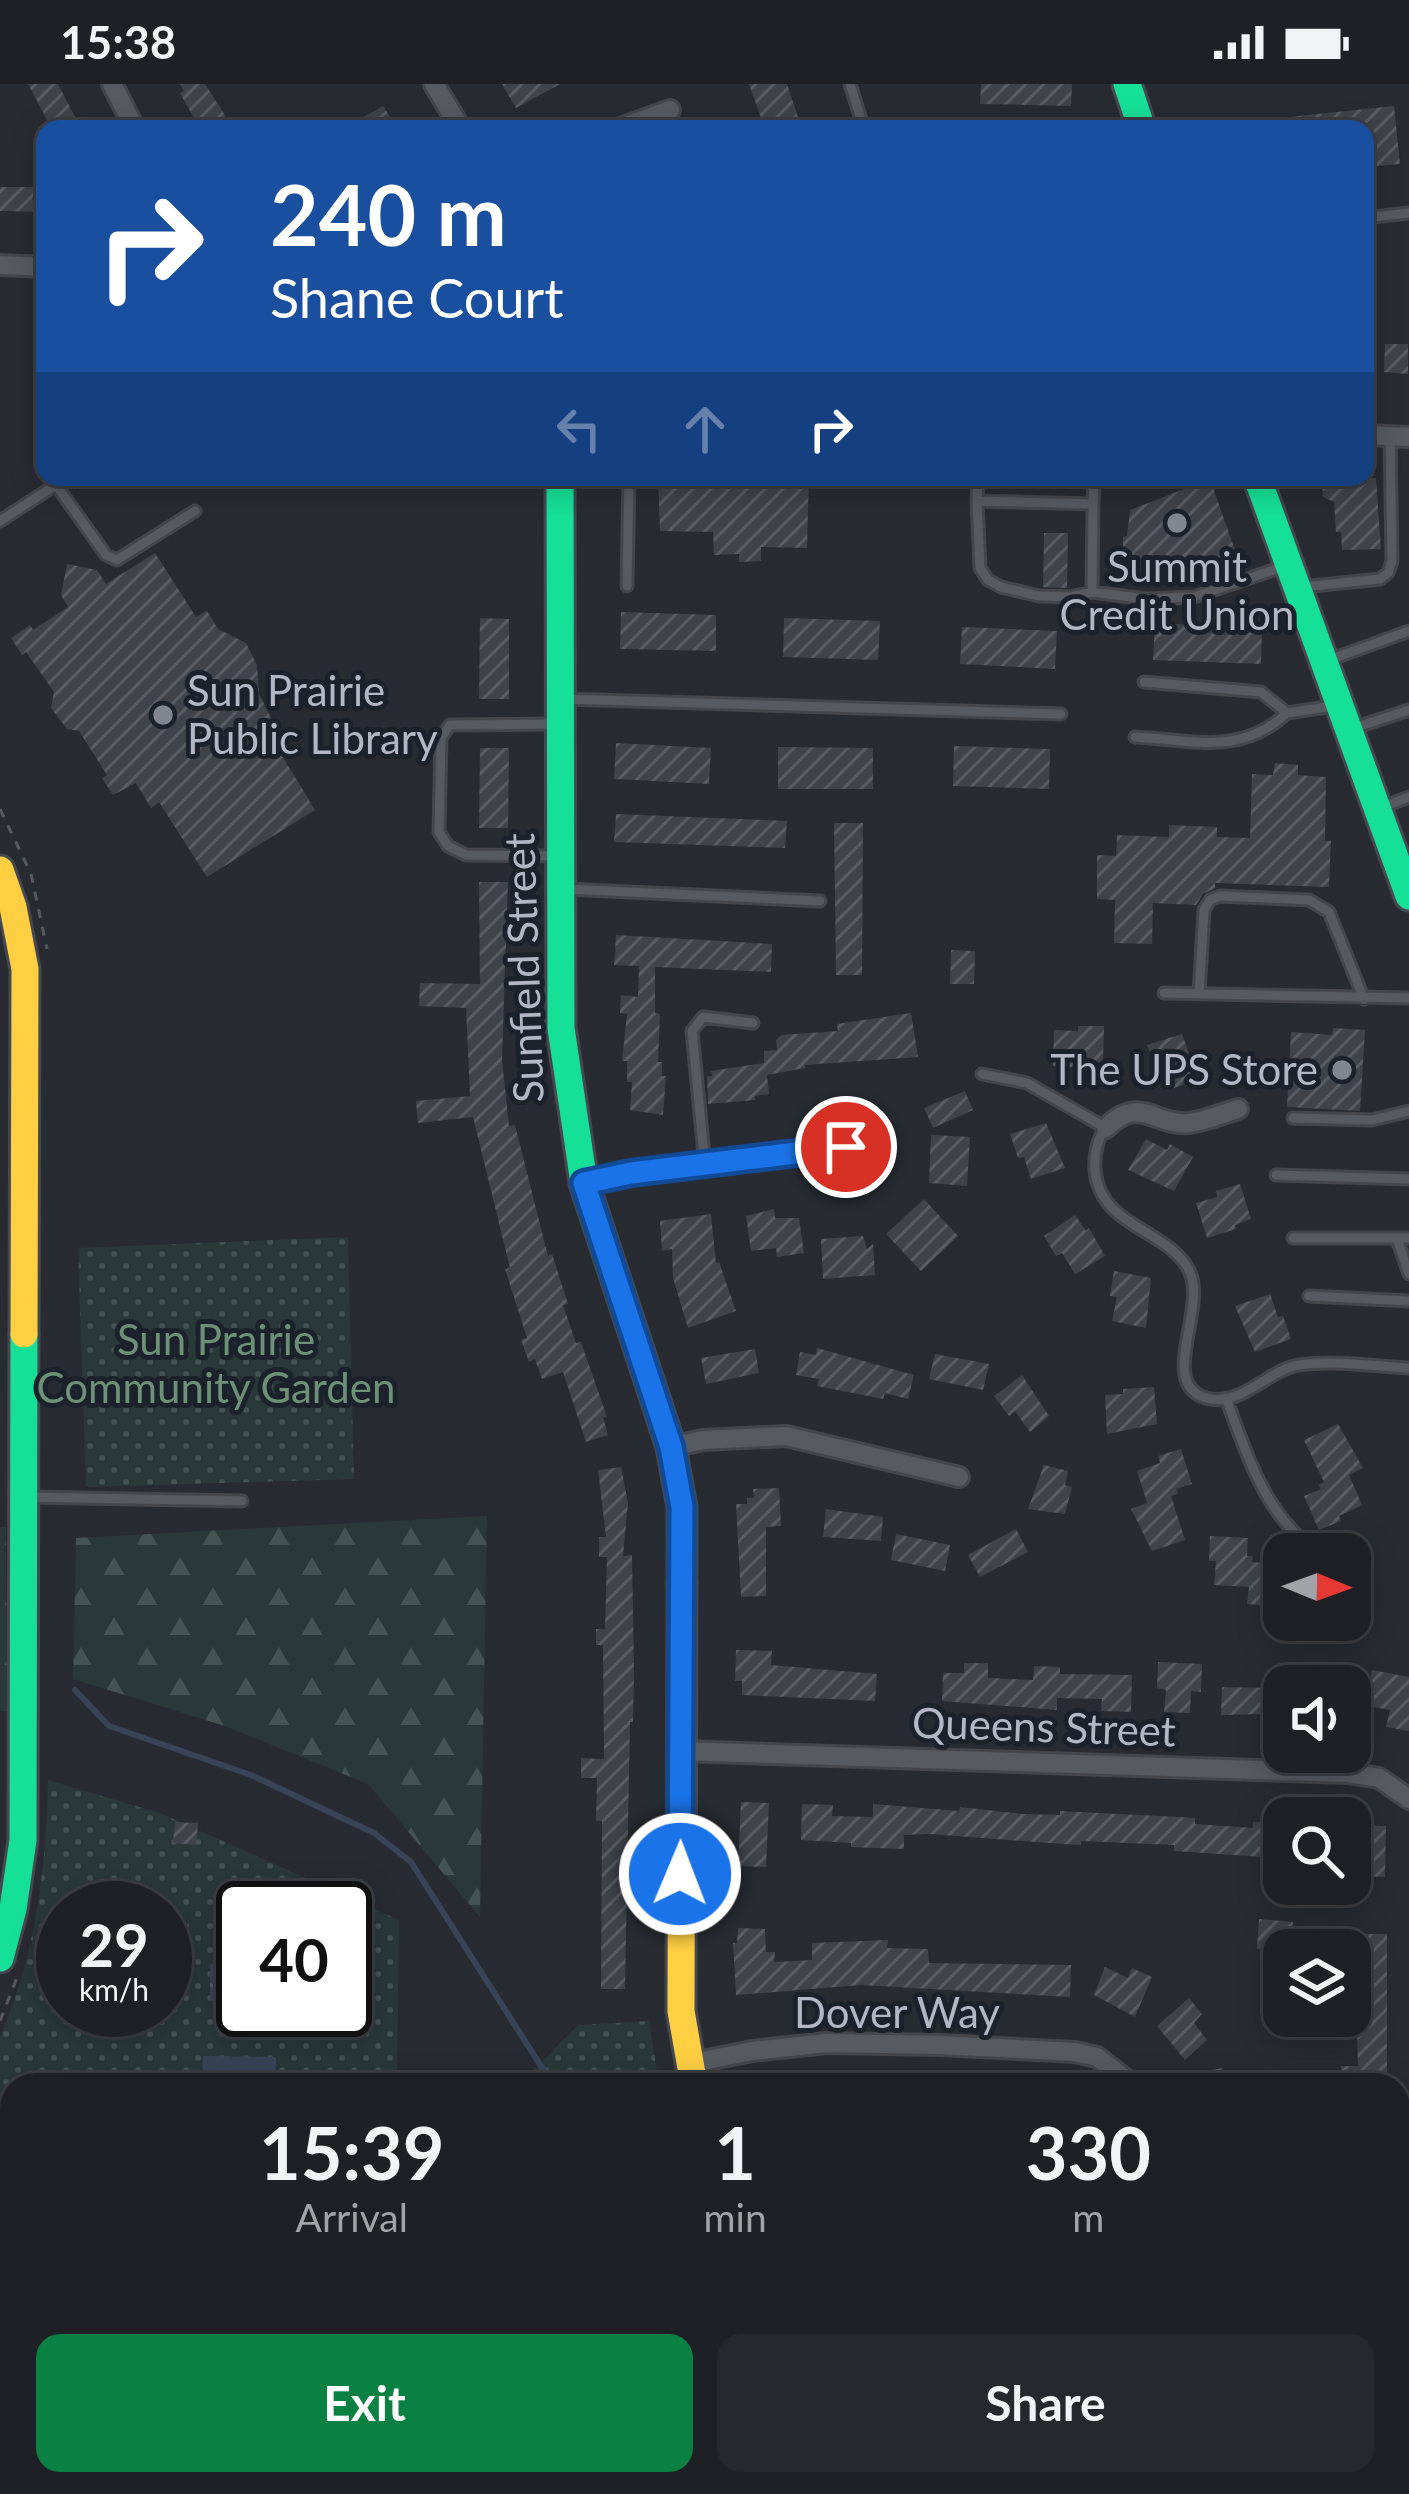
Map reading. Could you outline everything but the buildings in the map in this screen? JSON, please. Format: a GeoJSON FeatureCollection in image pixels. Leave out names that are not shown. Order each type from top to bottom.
{"type":"FeatureCollection","features":[{"type":"Feature","properties":{"kind":"street"},"geometry":{"type":"LineString","coordinates":[[112,84],[131,120]]}},
{"type":"Feature","properties":{"kind":"street"},"geometry":{"type":"LineString","coordinates":[[434,84],[456,120]]}},
{"type":"Feature","properties":{"kind":"street"},"geometry":{"type":"LineString","coordinates":[[1127,84],[1139,120]]}},
{"type":"Feature","properties":{"kind":"street"},"geometry":{"type":"LineString","coordinates":[[643,120],[670,110]]}},
{"type":"Feature","properties":{"kind":"street"},"geometry":{"type":"LineString","coordinates":[[0,266],[36,267]]}},
{"type":"Feature","properties":{"kind":"street","name":"Sunfield Street"},"geometry":{"type":"LineString","coordinates":[[560,486],[561,1028],[584,1183],[671,1447],[682,1507],[680,1988],[691,2073]]}},
{"type":"Feature","properties":{"kind":"street"},"geometry":{"type":"LineString","coordinates":[[1260,486],[1409,896]]}},
{"type":"Feature","properties":{"kind":"street"},"geometry":{"type":"LineString","coordinates":[[0,870],[25,969],[16,1502],[23,1840],[14,1909],[0,1958]]}},
{"type":"Feature","properties":{"kind":"street"},"geometry":{"type":"LineString","coordinates":[[1106,1128],[1117,1117],[1145,1110],[1173,1122],[1192,1123],[1238,1109]]}},
{"type":"Feature","properties":{"kind":"street"},"geometry":{"type":"LineString","coordinates":[[584,1183],[846,1147]]}},
{"type":"Feature","properties":{"kind":"street"},"geometry":{"type":"LineString","coordinates":[[671,1447],[703,1440],[786,1436],[959,1477]]}},
{"type":"Feature","properties":{"kind":"street","name":"Queens Street"},"geometry":{"type":"LineString","coordinates":[[682,1750],[1348,1774],[1379,1778],[1404,1794]]}},
{"type":"Feature","properties":{"kind":"street","name":"Dover Way"},"geometry":{"type":"LineString","coordinates":[[696,2073],[752,2051],[826,2043],[1075,2052],[1106,2063],[1118,2073]]}},
{"type":"Feature","properties":{"kind":"lane"},"geometry":{"type":"LineString","coordinates":[[850,84],[862,120]]}},
{"type":"Feature","properties":{"kind":"lane"},"geometry":{"type":"LineString","coordinates":[[1374,217],[1409,213]]}},
{"type":"Feature","properties":{"kind":"lane"},"geometry":{"type":"LineString","coordinates":[[978,486],[980,568],[988,580],[1039,596],[1092,592],[1194,597],[1293,576],[1380,579],[1392,561],[1399,436]]}},
{"type":"Feature","properties":{"kind":"lane"},"geometry":{"type":"LineString","coordinates":[[0,521],[54,486]]}},
{"type":"Feature","properties":{"kind":"lane"},"geometry":{"type":"LineString","coordinates":[[57,486],[106,555],[117,560],[195,511]]}},
{"type":"Feature","properties":{"kind":"lane"},"geometry":{"type":"LineString","coordinates":[[627,586],[629,486]]}},
{"type":"Feature","properties":{"kind":"lane"},"geometry":{"type":"LineString","coordinates":[[1092,592],[1094,486]]}},
{"type":"Feature","properties":{"kind":"lane"},"geometry":{"type":"LineString","coordinates":[[977,501],[1093,504]]}},
{"type":"Feature","properties":{"kind":"lane"},"geometry":{"type":"LineString","coordinates":[[1324,662],[1409,631]]}},
{"type":"Feature","properties":{"kind":"lane"},"geometry":{"type":"LineString","coordinates":[[1144,682],[1261,692],[1287,713],[1344,718],[1409,710]]}},
{"type":"Feature","properties":{"kind":"lane"},"geometry":{"type":"LineString","coordinates":[[560,856],[466,855],[448,846],[439,832],[441,738],[450,725],[559,711],[1061,715]]}},
{"type":"Feature","properties":{"kind":"lane"},"geometry":{"type":"LineString","coordinates":[[1135,737],[1240,742],[1267,732],[1287,713]]}},
{"type":"Feature","properties":{"kind":"lane"},"geometry":{"type":"LineString","coordinates":[[1378,809],[1409,797]]}},
{"type":"Feature","properties":{"kind":"lane"},"geometry":{"type":"LineString","coordinates":[[560,889],[820,901]]}},
{"type":"Feature","properties":{"kind":"lane"},"geometry":{"type":"LineString","coordinates":[[1199,994],[1204,910],[1220,896],[1309,899],[1320,904],[1329,912],[1364,999]]}},
{"type":"Feature","properties":{"kind":"lane"},"geometry":{"type":"LineString","coordinates":[[1164,993],[1409,998]]}},
{"type":"Feature","properties":{"kind":"lane"},"geometry":{"type":"LineString","coordinates":[[705,1166],[692,1030],[703,1017],[753,1022]]}},
{"type":"Feature","properties":{"kind":"lane"},"geometry":{"type":"LineString","coordinates":[[982,1074],[1027,1083],[1106,1128],[1094,1162],[1096,1186],[1114,1212],[1169,1247],[1189,1268],[1195,1310],[1181,1365],[1189,1386],[1202,1397],[1226,1399],[1296,1365],[1409,1368]]}},
{"type":"Feature","properties":{"kind":"lane"},"geometry":{"type":"LineString","coordinates":[[1293,1118],[1372,1120],[1409,1111]]}},
{"type":"Feature","properties":{"kind":"lane"},"geometry":{"type":"LineString","coordinates":[[1276,1175],[1409,1179]]}},
{"type":"Feature","properties":{"kind":"lane"},"geometry":{"type":"LineString","coordinates":[[1293,1238],[1403,1239],[1409,1274]]}},
{"type":"Feature","properties":{"kind":"lane"},"geometry":{"type":"LineString","coordinates":[[1309,1296],[1409,1300]]}},
{"type":"Feature","properties":{"kind":"lane"},"geometry":{"type":"LineString","coordinates":[[1226,1399],[1255,1477],[1295,1533]]}},
{"type":"Feature","properties":{"kind":"lane"},"geometry":{"type":"LineString","coordinates":[[16,1502],[242,1501]]}},
{"type":"Feature","properties":{"kind":"green space","name":"Sun Prairie Community Garden"},"geometry":{"type":"Polygon","coordinates":[[[348,1237],[354,1479],[86,1487],[78,1248],[348,1237]]]}},
{"type":"Feature","properties":{"kind":"green space"},"geometry":{"type":"Polygon","coordinates":[[[487,1516],[480,1917],[368,1784],[225,1726],[73,1679],[76,1538],[487,1516]]]}},
{"type":"Feature","properties":{"kind":"green space"},"geometry":{"type":"Polygon","coordinates":[[[0,1527],[6,1527],[7,1711],[0,1711],[0,1527]]]}},
{"type":"Feature","properties":{"kind":"green space"},"geometry":{"type":"Polygon","coordinates":[[[48,1780],[160,1813],[312,1881],[216,1881],[216,2037],[372,2037],[372,1908],[399,1920],[397,2073],[0,2073],[0,2037],[22,1974],[36,1908],[36,2037],[192,2037],[192,1881],[41,1881],[48,1780]]]}},
{"type":"Feature","properties":{"kind":"green space"},"geometry":{"type":"Polygon","coordinates":[[[649,2021],[657,2073],[531,2073],[578,2025],[649,2021]]]}},
{"type":"Feature","properties":{"kind":"water"},"geometry":{"type":"Polygon","coordinates":[[[210,1964],[216,1964],[216,2001],[210,2001],[210,1964]]]}},
{"type":"Feature","properties":{"kind":"water"},"geometry":{"type":"Polygon","coordinates":[[[203,2056],[276,2057],[276,2073],[202,2073],[203,2056]]]}},
{"type":"Feature","properties":{"kind":"waterway"},"geometry":{"type":"LineString","coordinates":[[75,1690],[109,1726],[251,1775],[374,1833],[411,1862],[545,2073]]}},
{"type":"Feature","properties":{"kind":"traffic: fast"},"geometry":{"type":"LineString","coordinates":[[1127,84],[1139,120]]}},
{"type":"Feature","properties":{"kind":"traffic: fast"},"geometry":{"type":"LineString","coordinates":[[560,486],[561,1028],[584,1183],[671,1447],[682,1507],[682,1583]]}},
{"type":"Feature","properties":{"kind":"traffic: fast"},"geometry":{"type":"LineString","coordinates":[[1260,486],[1409,896]]}},
{"type":"Feature","properties":{"kind":"traffic: fast"},"geometry":{"type":"LineString","coordinates":[[0,1958],[23,1840],[24,1334]]}},
{"type":"Feature","properties":{"kind":"traffic: slow"},"geometry":{"type":"LineString","coordinates":[[0,870],[25,969],[24,1334]]}},
{"type":"Feature","properties":{"kind":"traffic: slow"},"geometry":{"type":"LineString","coordinates":[[682,1583],[681,2011],[692,2073]]}},
{"type":"Feature","properties":{"kind":"place","name":"Summit Credit Union"},"geometry":{"type":"Point","coordinates":[1177,523]}},
{"type":"Feature","properties":{"kind":"place","name":"Sun Prairie Public Library"},"geometry":{"type":"Point","coordinates":[163,715]}},
{"type":"Feature","properties":{"kind":"place","name":"The UPS Store"},"geometry":{"type":"Point","coordinates":[1342,1070]}},
{"type":"Feature","properties":{"kind":"route"},"geometry":{"type":"LineString","coordinates":[[680,1874],[682,1507],[671,1447],[584,1183],[846,1147]]}}]}
